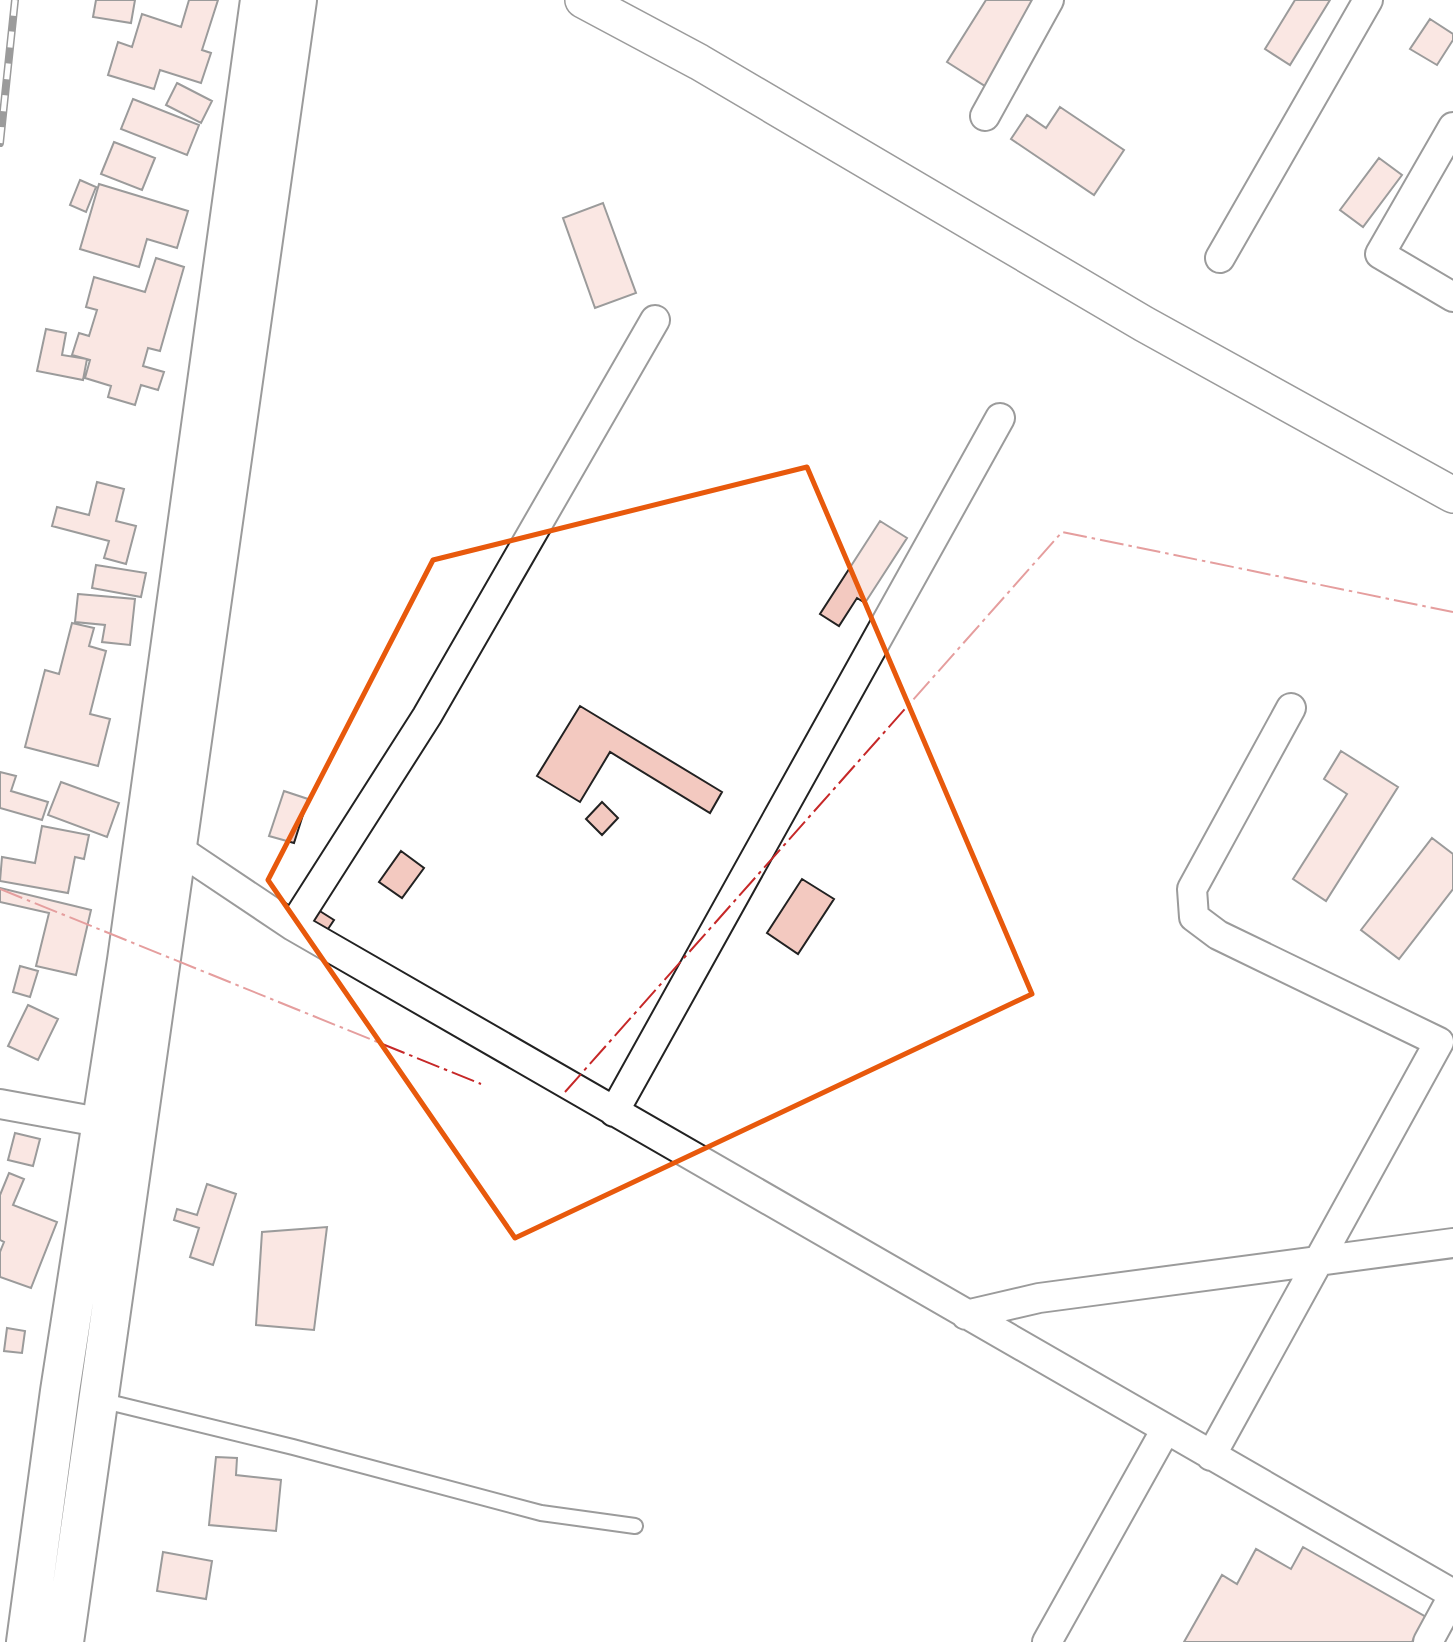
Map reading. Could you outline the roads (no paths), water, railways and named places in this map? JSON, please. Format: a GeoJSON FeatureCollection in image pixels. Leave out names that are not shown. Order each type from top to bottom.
{"type":"FeatureCollection","features":[{"type":"Feature","properties":{"kind":"main road"},"geometry":{"type":"LineString","coordinates":[[65,1642],[99,1400],[129,947],[260,0]]}},
{"type":"Feature","properties":{"kind":"main road"},"geometry":{"type":"LineString","coordinates":[[26,1642],[62,1377],[178,849],[297,0]]}},
{"type":"Feature","properties":{"kind":"street"},"geometry":{"type":"LineString","coordinates":[[583,0],[699,62],[1144,324],[1453,495]]}},
{"type":"Feature","properties":{"kind":"street"},"geometry":{"type":"LineString","coordinates":[[985,116],[1049,0]]}},
{"type":"Feature","properties":{"kind":"street"},"geometry":{"type":"LineString","coordinates":[[1220,258],[1368,0]]}},
{"type":"Feature","properties":{"kind":"street"},"geometry":{"type":"LineString","coordinates":[[1453,127],[1380,254],[1453,297]]}},
{"type":"Feature","properties":{"kind":"street"},"geometry":{"type":"LineString","coordinates":[[293,926],[427,716],[655,320]]}},
{"type":"Feature","properties":{"kind":"street"},"geometry":{"type":"LineString","coordinates":[[614,1112],[1000,418]]}},
{"type":"Feature","properties":{"kind":"street"},"geometry":{"type":"LineString","coordinates":[[1211,1455],[1318,1261],[1446,1046],[1218,935],[1194,917],[1192,889],[1291,708]]}},
{"type":"Feature","properties":{"kind":"street"},"geometry":{"type":"LineString","coordinates":[[178,849],[293,926],[1453,1595],[1428,1642]]}},
{"type":"Feature","properties":{"kind":"street"},"geometry":{"type":"LineString","coordinates":[[0,1104],[119,1125]]}},
{"type":"Feature","properties":{"kind":"street"},"geometry":{"type":"LineString","coordinates":[[966,1315],[1038,1298],[1453,1243]]}},
{"type":"Feature","properties":{"kind":"street"},"geometry":{"type":"LineString","coordinates":[[1047,1642],[1166,1429]]}},
{"type":"Feature","properties":{"kind":"lane"},"geometry":{"type":"LineString","coordinates":[[99,1400],[293,1447],[541,1513],[635,1527]]}},
{"type":"Feature","properties":{"kind":"railway"},"geometry":{"type":"LineString","coordinates":[[0,143],[15,0]]}}]}
